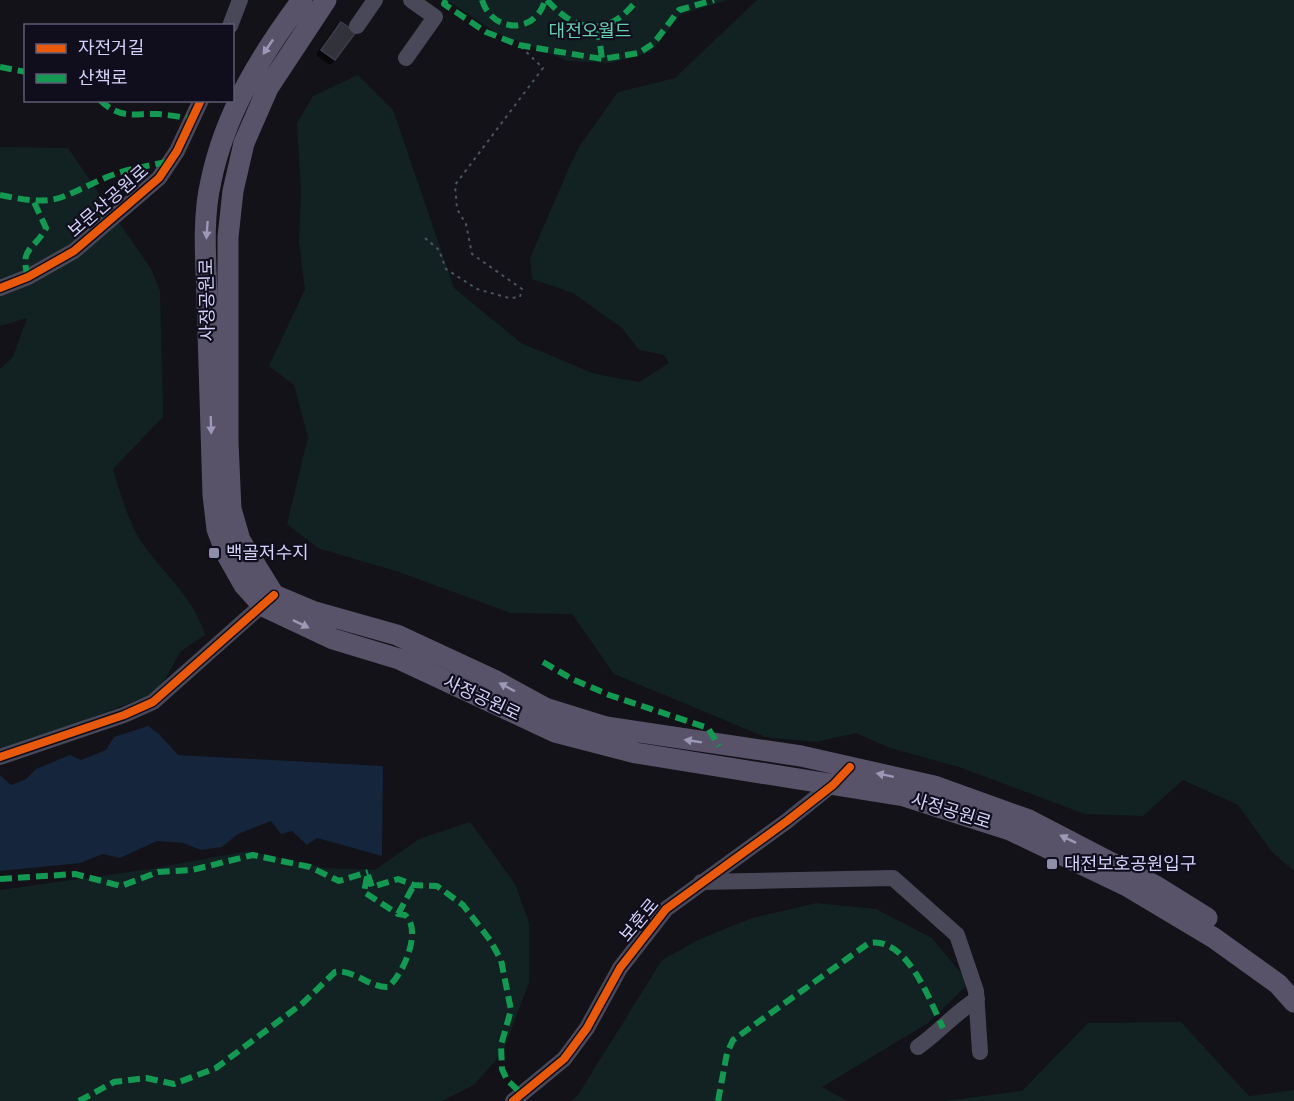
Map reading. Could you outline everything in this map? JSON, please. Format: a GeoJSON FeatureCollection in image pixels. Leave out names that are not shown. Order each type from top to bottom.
{"type":"FeatureCollection","features":[{"type":"Feature","properties":{"kind":"main road","name":"사정공원로"},"geometry":{"type":"LineString","coordinates":[[302,0],[264,51],[233,112],[219,147],[210,184],[206,242],[213,495],[217,529],[226,553],[244,585],[333,639],[399,660],[555,732],[636,753],[904,796],[1010,830],[1127,886],[1214,938],[1278,984],[1294,1002]]}},
{"type":"Feature","properties":{"kind":"main road","name":"사정공원로"},"geometry":{"type":"LineString","coordinates":[[268,600],[240,540],[231,509],[228,442],[228,237],[233,191],[244,143],[268,88],[326,2]]}},
{"type":"Feature","properties":{"kind":"main road","name":"사정공원로"},"geometry":{"type":"LineString","coordinates":[[268,600],[397,635],[494,680],[545,708],[606,727],[801,756],[934,786],[1029,820],[1093,851],[1176,898],[1269,959],[1294,983]]}},
{"type":"Feature","properties":{"kind":"street"},"geometry":{"type":"LineString","coordinates":[[357,26],[375,0]]}},
{"type":"Feature","properties":{"kind":"street"},"geometry":{"type":"LineString","coordinates":[[406,58],[435,17],[411,0]]}},
{"type":"Feature","properties":{"kind":"street"},"geometry":{"type":"LineString","coordinates":[[230,24],[236,2]]}},
{"type":"Feature","properties":{"kind":"street","name":"보문산공원로"},"geometry":{"type":"LineString","coordinates":[[0,288],[28,277],[74,252],[138,198],[159,178],[177,151],[200,102]]}},
{"type":"Feature","properties":{"kind":"street"},"geometry":{"type":"LineString","coordinates":[[0,757],[124,715],[153,702],[268,600]]}},
{"type":"Feature","properties":{"kind":"street","name":"보훈로"},"geometry":{"type":"LineString","coordinates":[[513,1101],[564,1059],[587,1028],[620,968],[666,909],[833,785],[850,767]]}},
{"type":"Feature","properties":{"kind":"street"},"geometry":{"type":"LineString","coordinates":[[701,882],[893,878],[957,935],[977,999],[980,1052]]}},
{"type":"Feature","properties":{"kind":"street"},"geometry":{"type":"LineString","coordinates":[[918,1047],[938,1033],[956,1013],[977,999]]}},
{"type":"Feature","properties":{"kind":"path"},"geometry":{"type":"LineString","coordinates":[[425,238],[439,250],[446,269],[477,289],[509,298],[519,297],[522,289],[515,282],[472,254],[466,224],[457,209],[455,185],[543,68],[519,45]]}},
{"type":"Feature","properties":{"kind":"green space","name":"대전오월드"},"geometry":{"type":"Polygon","coordinates":[[[447,0],[728,0],[680,15],[651,52],[612,63],[568,61],[495,32],[447,0]]]}},
{"type":"Feature","properties":{"kind":"green space"},"geometry":{"type":"Polygon","coordinates":[[[757,0],[1294,0],[1294,871],[1272,852],[1238,805],[1183,780],[1143,816],[1085,814],[959,767],[890,748],[856,733],[816,742],[765,737],[614,674],[572,614],[511,613],[399,572],[318,548],[287,524],[308,437],[294,385],[269,366],[305,289],[299,241],[301,192],[297,123],[313,96],[358,75],[393,110],[454,288],[521,343],[595,374],[639,382],[669,363],[664,355],[639,350],[622,328],[573,293],[532,279],[530,258],[579,147],[618,92],[675,78],[757,0]]]}},
{"type":"Feature","properties":{"kind":"green space"},"geometry":{"type":"Polygon","coordinates":[[[0,147],[68,148],[151,269],[160,291],[163,417],[113,469],[134,530],[153,558],[187,599],[205,635],[181,651],[158,692],[65,728],[0,749],[0,369],[13,357],[27,318],[0,326],[0,147]]]}},
{"type":"Feature","properties":{"kind":"green space"},"geometry":{"type":"Polygon","coordinates":[[[470,822],[515,884],[529,923],[529,982],[503,1052],[474,1085],[442,1101],[0,1101],[0,890],[150,869],[248,851],[325,868],[375,870],[419,839],[470,822]]]}},
{"type":"Feature","properties":{"kind":"green space"},"geometry":{"type":"Polygon","coordinates":[[[816,903],[876,909],[932,938],[969,983],[928,1023],[822,1087],[847,1101],[571,1101],[578,1095],[662,960],[698,940],[752,918],[816,903]]]}},
{"type":"Feature","properties":{"kind":"green space"},"geometry":{"type":"Polygon","coordinates":[[[1181,1022],[1249,1096],[1294,1090],[1294,1101],[944,1101],[1022,1091],[1088,1023],[1181,1022]]]}},
{"type":"Feature","properties":{"kind":"water"},"geometry":{"type":"Polygon","coordinates":[[[148,726],[159,734],[178,755],[383,766],[382,856],[317,838],[307,845],[292,831],[281,834],[271,821],[238,834],[222,847],[201,850],[183,843],[157,841],[120,858],[103,854],[80,863],[0,871],[0,775],[11,785],[26,779],[36,769],[70,755],[81,760],[106,750],[114,737],[148,726]]]}},
{"type":"Feature","properties":{"kind":"building"},"geometry":{"type":"Polygon","coordinates":[[[341,22],[356,32],[335,60],[321,50],[341,22]]]}},
{"type":"Feature","properties":{"kind":"marked path"},"geometry":{"type":"LineString","coordinates":[[446,0],[444,4],[486,32],[519,45],[602,59],[639,53],[654,43],[679,10],[714,0]]}},
{"type":"Feature","properties":{"kind":"marked path"},"geometry":{"type":"LineString","coordinates":[[482,0],[487,11],[495,19],[514,26],[533,19],[545,0]]}},
{"type":"Feature","properties":{"kind":"marked path"},"geometry":{"type":"LineString","coordinates":[[547,0],[570,20],[593,27],[615,20],[637,0]]}},
{"type":"Feature","properties":{"kind":"marked path"},"geometry":{"type":"LineString","coordinates":[[598,28],[602,59]]}},
{"type":"Feature","properties":{"kind":"marked path"},"geometry":{"type":"LineString","coordinates":[[0,67],[24,72]]}},
{"type":"Feature","properties":{"kind":"marked path"},"geometry":{"type":"LineString","coordinates":[[102,102],[121,113],[158,114],[192,119]]}},
{"type":"Feature","properties":{"kind":"marked path"},"geometry":{"type":"LineString","coordinates":[[0,195],[19,199],[56,199],[114,174],[170,161]]}},
{"type":"Feature","properties":{"kind":"marked path"},"geometry":{"type":"LineString","coordinates":[[28,277],[25,260],[27,254],[46,228],[34,202]]}},
{"type":"Feature","properties":{"kind":"marked path"},"geometry":{"type":"LineString","coordinates":[[543,662],[572,679],[609,695],[708,728],[719,746]]}},
{"type":"Feature","properties":{"kind":"marked path"},"geometry":{"type":"LineString","coordinates":[[0,879],[75,874],[121,886],[158,872],[192,870],[253,855],[310,867],[339,881],[368,872]]}},
{"type":"Feature","properties":{"kind":"marked path"},"geometry":{"type":"LineString","coordinates":[[79,1101],[114,1082],[146,1078],[174,1084],[216,1068],[303,1003],[335,972],[349,973],[375,985],[388,987],[405,963],[412,931],[405,915],[398,914],[364,892],[368,872]]}},
{"type":"Feature","properties":{"kind":"marked path"},"geometry":{"type":"LineString","coordinates":[[368,875],[372,887],[398,879],[414,885],[437,886],[463,905],[490,940],[501,960],[511,1010],[501,1045],[502,1069],[507,1080],[522,1094]]}},
{"type":"Feature","properties":{"kind":"marked path"},"geometry":{"type":"LineString","coordinates":[[398,914],[414,885]]}},
{"type":"Feature","properties":{"kind":"marked path"},"geometry":{"type":"LineString","coordinates":[[718,1101],[727,1053],[733,1040],[869,943],[883,944],[895,950],[906,960],[924,987],[943,1028]]}},
{"type":"Feature","properties":{"kind":"cycle path"},"geometry":{"type":"LineString","coordinates":[[0,288],[28,277],[74,251],[159,178],[177,151],[200,102]]}},
{"type":"Feature","properties":{"kind":"cycle path"},"geometry":{"type":"LineString","coordinates":[[0,757],[124,715],[153,702],[274,595]]}},
{"type":"Feature","properties":{"kind":"cycle path"},"geometry":{"type":"LineString","coordinates":[[513,1101],[564,1059],[587,1028],[620,968],[666,909],[787,821],[833,785],[850,767]]}},
{"type":"Feature","properties":{"kind":"place","name":"백골저수지"},"geometry":{"type":"Point","coordinates":[214,553]}},
{"type":"Feature","properties":{"kind":"place","name":"대전보호공원입구"},"geometry":{"type":"Point","coordinates":[1052,864]}}]}
